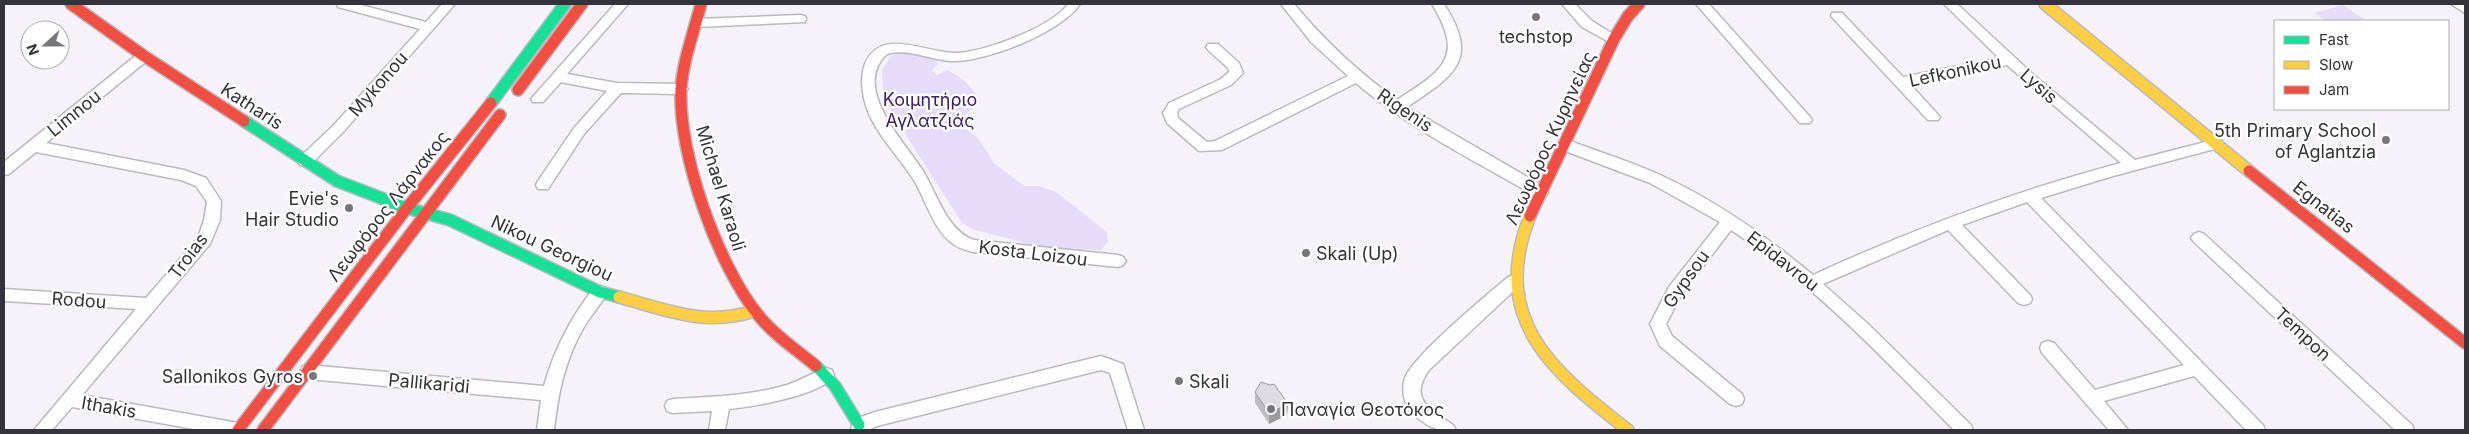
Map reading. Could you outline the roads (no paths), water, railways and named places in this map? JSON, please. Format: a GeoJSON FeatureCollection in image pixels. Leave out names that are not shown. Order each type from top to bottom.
{"type":"FeatureCollection","features":[{"type":"Feature","properties":{"kind":"street","name":"Katharis"},"geometry":{"type":"LineString","coordinates":[[71,4],[144,56],[337,182],[408,208],[427,212]]}},
{"type":"Feature","properties":{"kind":"street"},"geometry":{"type":"LineString","coordinates":[[343,4],[428,27]]}},
{"type":"Feature","properties":{"kind":"street","name":"Mykonou"},"geometry":{"type":"LineString","coordinates":[[304,161],[338,129],[449,4]]}},
{"type":"Feature","properties":{"kind":"street","name":"Λεωφόρος Λάρνακος"},"geometry":{"type":"LineString","coordinates":[[238,430],[408,208],[504,87],[565,4]]}},
{"type":"Feature","properties":{"kind":"street","name":"Λεωφόρος Λάρνακος"},"geometry":{"type":"LineString","coordinates":[[263,430],[582,4]]}},
{"type":"Feature","properties":{"kind":"street"},"geometry":{"type":"LineString","coordinates":[[538,100],[622,4]]}},
{"type":"Feature","properties":{"kind":"street","name":"Michael Karaoli"},"geometry":{"type":"LineString","coordinates":[[701,4],[681,89],[685,132],[701,194],[722,258],[754,311],[826,375],[860,428]]}},
{"type":"Feature","properties":{"kind":"street","name":"Kosta Loizou"},"geometry":{"type":"LineString","coordinates":[[1074,4],[1068,14],[1051,25],[977,54],[947,57],[915,50],[884,49],[874,56],[870,65],[872,97],[877,116],[886,132],[908,159],[950,234],[959,241],[973,246],[996,249],[1118,261]]}},
{"type":"Feature","properties":{"kind":"street","name":"Rigenis"},"geometry":{"type":"LineString","coordinates":[[1287,4],[1317,40],[1358,77],[1398,106],[1541,192]]}},
{"type":"Feature","properties":{"kind":"street"},"geometry":{"type":"LineString","coordinates":[[1398,106],[1435,81],[1451,63],[1456,52],[1454,30],[1438,4]]}},
{"type":"Feature","properties":{"kind":"street"},"geometry":{"type":"LineString","coordinates":[[1568,4],[1588,24],[1614,39]]}},
{"type":"Feature","properties":{"kind":"street","name":"Λεωφόρος Κυρηνείας"},"geometry":{"type":"LineString","coordinates":[[1628,430],[1573,386],[1545,354],[1519,305],[1514,281],[1520,246],[1541,192],[1614,39],[1628,16],[1639,4]]}},
{"type":"Feature","properties":{"kind":"street"},"geometry":{"type":"LineString","coordinates":[[1702,4],[1805,120]]}},
{"type":"Feature","properties":{"kind":"street","name":"Lysis"},"geometry":{"type":"LineString","coordinates":[[1950,4],[2009,60],[2131,164]]}},
{"type":"Feature","properties":{"kind":"street","name":"Egnatias"},"geometry":{"type":"LineString","coordinates":[[2045,4],[2465,343]]}},
{"type":"Feature","properties":{"kind":"street"},"geometry":{"type":"LineString","coordinates":[[2457,4],[2465,9]]}},
{"type":"Feature","properties":{"kind":"street","name":"Lefkonikou"},"geometry":{"type":"LineString","coordinates":[[1837,16],[1933,117]]}},
{"type":"Feature","properties":{"kind":"street"},"geometry":{"type":"LineString","coordinates":[[696,22],[800,19]]}},
{"type":"Feature","properties":{"kind":"street"},"geometry":{"type":"LineString","coordinates":[[1214,47],[1234,66],[1236,73],[1226,82],[1174,106],[1170,113],[1172,120],[1204,147],[1217,146],[1358,77]]}},
{"type":"Feature","properties":{"kind":"street","name":"Limnou"},"geometry":{"type":"LineString","coordinates":[[4,170],[144,56]]}},
{"type":"Feature","properties":{"kind":"street","name":"Lefkonikou"},"geometry":{"type":"LineString","coordinates":[[1900,82],[2009,60]]}},
{"type":"Feature","properties":{"kind":"street"},"geometry":{"type":"LineString","coordinates":[[557,77],[617,88],[681,89]]}},
{"type":"Feature","properties":{"kind":"street"},"geometry":{"type":"LineString","coordinates":[[543,185],[579,131],[617,88]]}},
{"type":"Feature","properties":{"kind":"street"},"geometry":{"type":"LineString","coordinates":[[1812,282],[1875,251],[2029,195],[2131,164],[2217,144]]}},
{"type":"Feature","properties":{"kind":"street","name":"Epidavrou"},"geometry":{"type":"LineString","coordinates":[[1565,145],[1667,184],[1730,221],[1773,250],[1812,282],[1965,430]]}},
{"type":"Feature","properties":{"kind":"street","name":"Troias"},"geometry":{"type":"LineString","coordinates":[[32,146],[184,175],[201,182],[208,190],[214,202],[212,220],[205,240],[148,304],[42,430]]}},
{"type":"Feature","properties":{"kind":"street"},"geometry":{"type":"LineString","coordinates":[[2029,195],[2195,369],[2257,430]]}},
{"type":"Feature","properties":{"kind":"street","name":"Nikou Georgiou"},"geometry":{"type":"LineString","coordinates":[[427,212],[450,220],[600,292],[714,318],[733,318],[754,311]]}},
{"type":"Feature","properties":{"kind":"street","name":"Gypsou"},"geometry":{"type":"LineString","coordinates":[[1730,221],[1675,291],[1658,324],[1658,330],[1666,341],[1736,399]]}},
{"type":"Feature","properties":{"kind":"street"},"geometry":{"type":"LineString","coordinates":[[1950,223],[2024,299]]}},
{"type":"Feature","properties":{"kind":"street","name":"Tempon"},"geometry":{"type":"LineString","coordinates":[[2199,238],[2406,430]]}},
{"type":"Feature","properties":{"kind":"street"},"geometry":{"type":"LineString","coordinates":[[1447,430],[1417,408],[1411,391],[1413,379],[1423,365],[1514,281]]}},
{"type":"Feature","properties":{"kind":"street"},"geometry":{"type":"LineString","coordinates":[[546,430],[557,369],[570,339],[600,292]]}},
{"type":"Feature","properties":{"kind":"street","name":"Rodou"},"geometry":{"type":"LineString","coordinates":[[6,297],[148,304]]}},
{"type":"Feature","properties":{"kind":"street"},"geometry":{"type":"LineString","coordinates":[[2048,348],[2119,430]]}},
{"type":"Feature","properties":{"kind":"street"},"geometry":{"type":"LineString","coordinates":[[860,428],[985,391],[1101,363],[1110,365],[1116,370],[1136,430]]}},
{"type":"Feature","properties":{"kind":"street"},"geometry":{"type":"LineString","coordinates":[[2092,398],[2195,369]]}},
{"type":"Feature","properties":{"kind":"street","name":"Pallikaridi"},"geometry":{"type":"LineString","coordinates":[[308,372],[551,394]]}},
{"type":"Feature","properties":{"kind":"street"},"geometry":{"type":"LineString","coordinates":[[672,406],[722,403],[774,396],[798,389],[826,375]]}},
{"type":"Feature","properties":{"kind":"street","name":"Ithakis"},"geometry":{"type":"LineString","coordinates":[[69,400],[238,430]]}},
{"type":"Feature","properties":{"kind":"street"},"geometry":{"type":"LineString","coordinates":[[717,430],[722,403]]}},
{"type":"Feature","properties":{"kind":"place","name":"techstop"},"geometry":{"type":"Point","coordinates":[1536,17]}},
{"type":"Feature","properties":{"kind":"place","name":"5th Primary School of Aglantzia"},"geometry":{"type":"Point","coordinates":[2386,140]}},
{"type":"Feature","properties":{"kind":"place","name":"Evie's Hair Studio"},"geometry":{"type":"Point","coordinates":[349,208]}},
{"type":"Feature","properties":{"kind":"place","name":"Skali (Up)"},"geometry":{"type":"Point","coordinates":[1306,253]}},
{"type":"Feature","properties":{"kind":"place","name":"Sallonikos Gyros"},"geometry":{"type":"Point","coordinates":[313,376]}},
{"type":"Feature","properties":{"kind":"place","name":"Skali"},"geometry":{"type":"Point","coordinates":[1179,381]}},
{"type":"Feature","properties":{"kind":"place","name":"Παναγία Θεοτόκος"},"geometry":{"type":"Point","coordinates":[1271,409]}},
{"type":"Feature","properties":{"kind":"park label","name":"Κοιμητήριο Αγλατζιάς"},"geometry":{"type":"Point","coordinates":[930,109]}}]}
